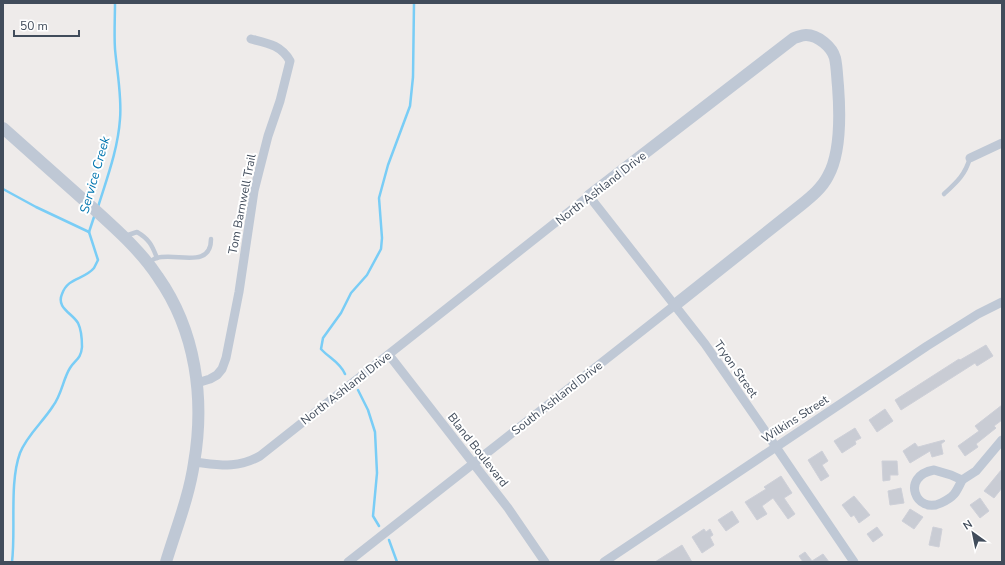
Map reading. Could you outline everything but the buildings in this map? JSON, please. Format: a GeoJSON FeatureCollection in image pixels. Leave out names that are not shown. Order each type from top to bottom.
{"type":"FeatureCollection","features":[{"type":"Feature","properties":{"kind":"street","name":"North Ashland Drive"},"geometry":{"type":"LineString","coordinates":[[195,462],[231,466],[251,461],[260,456],[589,196],[794,38],[805,35],[813,36],[829,47],[835,57],[839,108],[838,142],[829,176],[821,187],[766,234]]}},
{"type":"Feature","properties":{"kind":"street","name":"Tom Barnwell Trail"},"geometry":{"type":"LineString","coordinates":[[196,383],[210,379],[217,375],[222,369],[226,358],[239,292],[254,191],[290,61],[281,49],[251,39]]}},
{"type":"Feature","properties":{"kind":"street"},"geometry":{"type":"LineString","coordinates":[[3,128],[152,260],[176,307],[184,327],[192,355],[199,415],[195,462],[191,481],[166,562]]}},
{"type":"Feature","properties":{"kind":"street"},"geometry":{"type":"LineString","coordinates":[[970,158],[1002,143]]}},
{"type":"Feature","properties":{"kind":"street","name":"Tryon Street"},"geometry":{"type":"LineString","coordinates":[[589,196],[705,344],[854,562]]}},
{"type":"Feature","properties":{"kind":"street","name":"South Ashland Drive"},"geometry":{"type":"LineString","coordinates":[[348,562],[766,234]]}},
{"type":"Feature","properties":{"kind":"street","name":"Wilkins Street"},"geometry":{"type":"LineString","coordinates":[[604,562],[775,446],[927,346],[978,314],[1002,302]]}},
{"type":"Feature","properties":{"kind":"street","name":"Bland Boulevard"},"geometry":{"type":"LineString","coordinates":[[389,355],[508,508],[545,562]]}},
{"type":"Feature","properties":{"kind":"street"},"geometry":{"type":"LineString","coordinates":[[962,480],[934,470],[926,472],[919,476],[915,483],[915,495],[921,502],[928,505],[936,505],[948,499],[956,493],[962,480],[976,471],[1002,440]]}},
{"type":"Feature","properties":{"kind":"lane"},"geometry":{"type":"LineString","coordinates":[[944,194],[960,180],[967,168],[970,158]]}},
{"type":"Feature","properties":{"kind":"lane"},"geometry":{"type":"LineString","coordinates":[[152,260],[201,257],[207,253],[211,247],[211,238]]}},
{"type":"Feature","properties":{"kind":"waterway","name":"Service Creek"},"geometry":{"type":"LineString","coordinates":[[98,207],[115,152],[120,119],[120,93],[115,43],[115,3]]}},
{"type":"Feature","properties":{"kind":"waterway"},"geometry":{"type":"LineString","coordinates":[[345,374],[337,363],[321,349],[323,338],[341,313],[351,293],[367,275],[381,249],[382,238],[379,198],[388,165],[410,106],[413,77],[414,3]]}},
{"type":"Feature","properties":{"kind":"waterway","name":"Service Creek"},"geometry":{"type":"LineString","coordinates":[[3,189],[36,207],[89,232]]}},
{"type":"Feature","properties":{"kind":"waterway","name":"Service Creek"},"geometry":{"type":"LineString","coordinates":[[89,232],[95,214]]}},
{"type":"Feature","properties":{"kind":"waterway"},"geometry":{"type":"LineString","coordinates":[[12,562],[15,478],[20,453],[31,434],[56,401],[68,372],[79,357],[82,347],[82,338],[78,323],[63,307],[61,299],[62,294],[68,284],[90,272],[98,260],[89,232]]}},
{"type":"Feature","properties":{"kind":"waterway"},"geometry":{"type":"LineString","coordinates":[[358,390],[368,410],[375,432],[377,473],[373,516],[379,526]]}},
{"type":"Feature","properties":{"kind":"waterway"},"geometry":{"type":"LineString","coordinates":[[389,540],[397,562]]}}]}
